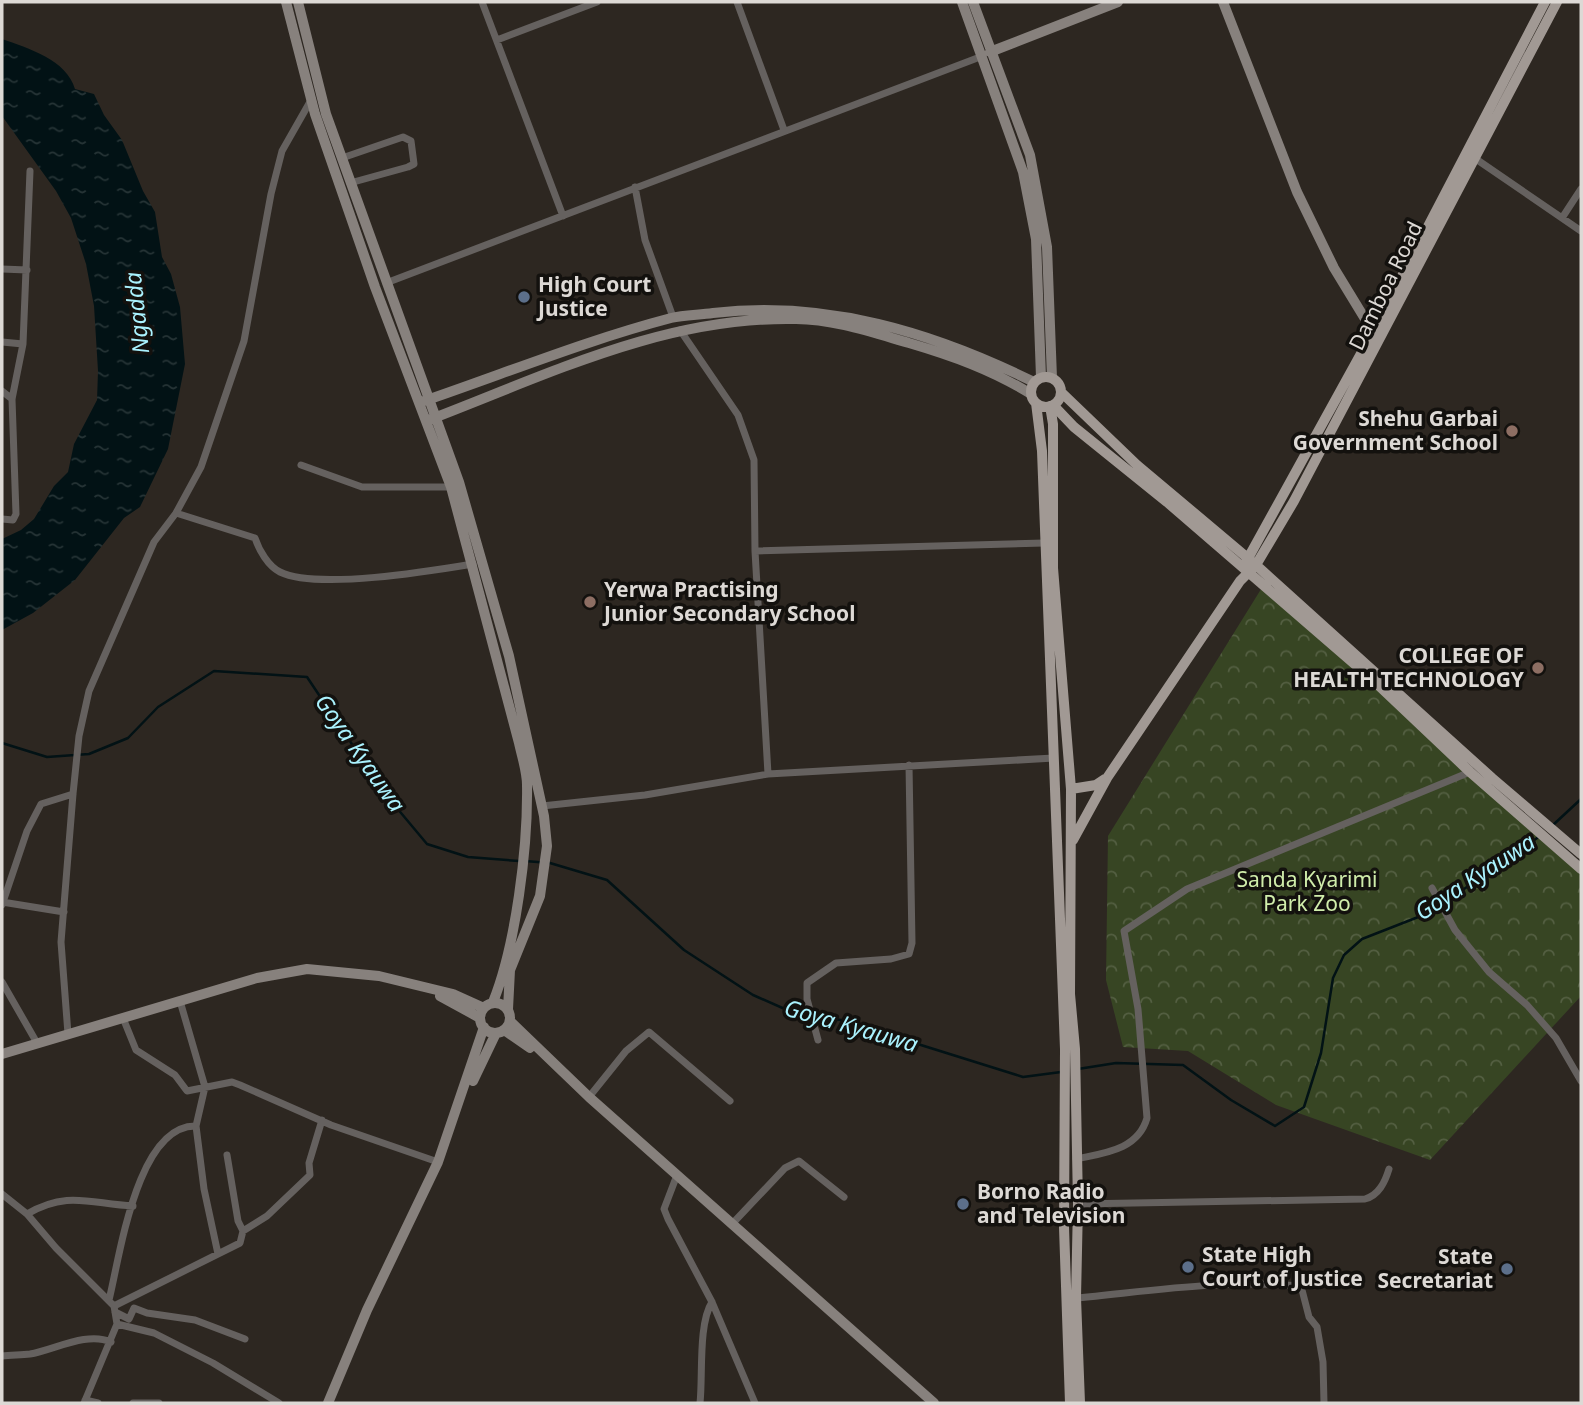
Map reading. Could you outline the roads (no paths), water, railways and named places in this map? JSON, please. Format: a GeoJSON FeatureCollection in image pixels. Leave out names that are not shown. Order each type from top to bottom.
{"type":"FeatureCollection","features":[{"type":"Feature","properties":{"kind":"main road"},"geometry":{"type":"LineString","coordinates":[[286,2],[312,99],[375,288],[459,482],[509,656],[542,806],[547,846],[540,896],[510,970],[504,1028],[461,1100]]}},
{"type":"Feature","properties":{"kind":"main road"},"geometry":{"type":"LineString","coordinates":[[298,2],[326,114],[386,283],[424,401]]}},
{"type":"Feature","properties":{"kind":"main road"},"geometry":{"type":"LineString","coordinates":[[962,2],[1030,155],[1047,247],[1043,379],[1033,399],[1042,452],[1054,758],[1070,1049]]}},
{"type":"Feature","properties":{"kind":"main road"},"geometry":{"type":"LineString","coordinates":[[973,2],[985,54]]}},
{"type":"Feature","properties":{"kind":"main road"},"geometry":{"type":"LineString","coordinates":[[985,54],[1118,2]]}},
{"type":"Feature","properties":{"kind":"main road"},"geometry":{"type":"LineString","coordinates":[[1223,2],[1297,192],[1334,268],[1377,334]]}},
{"type":"Feature","properties":{"kind":"main road","name":"Damboa Road"},"geometry":{"type":"LineString","coordinates":[[1072,843],[1107,778],[1247,570],[1377,334],[1470,156],[1545,2]]}},
{"type":"Feature","properties":{"kind":"main road","name":"Damboa Road"},"geometry":{"type":"LineString","coordinates":[[1470,156],[1557,2]]}},
{"type":"Feature","properties":{"kind":"main road"},"geometry":{"type":"LineString","coordinates":[[424,401],[673,317],[749,309],[789,309],[864,318],[947,342],[1043,379],[1058,382],[1061,392],[1247,570],[1373,680],[1470,772],[1577,855],[1581,869]]}},
{"type":"Feature","properties":{"kind":"main road"},"geometry":{"type":"LineString","coordinates":[[431,419],[617,347],[679,329],[785,319],[875,333],[962,359],[1033,399],[1052,406],[1492,778],[1537,823]]}},
{"type":"Feature","properties":{"kind":"main road"},"geometry":{"type":"LineString","coordinates":[[1061,392],[1052,406],[1053,568],[1072,843],[1071,1125],[1065,1227],[1070,1403]]}},
{"type":"Feature","properties":{"kind":"main road"},"geometry":{"type":"LineString","coordinates":[[328,1403],[367,1310],[438,1163],[461,1100],[511,935],[524,845],[527,782],[473,564],[431,419]]}},
{"type":"Feature","properties":{"kind":"main road"},"geometry":{"type":"LineString","coordinates":[[1053,436],[1058,429],[1074,427]]}},
{"type":"Feature","properties":{"kind":"main road"},"geometry":{"type":"LineString","coordinates":[[1070,789],[1096,785],[1107,778]]}},
{"type":"Feature","properties":{"kind":"main road"},"geometry":{"type":"LineString","coordinates":[[2,1054],[257,978],[307,969],[379,976],[453,994],[547,1059],[934,1403]]}},
{"type":"Feature","properties":{"kind":"main road"},"geometry":{"type":"LineString","coordinates":[[485,1014],[508,1009]]}},
{"type":"Feature","properties":{"kind":"main road"},"geometry":{"type":"LineString","coordinates":[[1071,1125],[1078,1204],[1076,1298],[1080,1403]]}},
{"type":"Feature","properties":{"kind":"street"},"geometry":{"type":"LineString","coordinates":[[482,2],[563,216]]}},
{"type":"Feature","properties":{"kind":"street"},"geometry":{"type":"LineString","coordinates":[[497,40],[597,2]]}},
{"type":"Feature","properties":{"kind":"street"},"geometry":{"type":"LineString","coordinates":[[737,2],[784,130]]}},
{"type":"Feature","properties":{"kind":"street"},"geometry":{"type":"LineString","coordinates":[[386,283],[985,54]]}},
{"type":"Feature","properties":{"kind":"street"},"geometry":{"type":"LineString","coordinates":[[68,1034],[62,967],[64,912],[79,736],[89,691],[154,542],[176,513],[201,467],[234,378],[244,341],[282,151],[312,99]]}},
{"type":"Feature","properties":{"kind":"street"},"geometry":{"type":"LineString","coordinates":[[342,158],[402,137],[411,141],[415,151],[414,164],[408,167],[350,183]]}},
{"type":"Feature","properties":{"kind":"street"},"geometry":{"type":"LineString","coordinates":[[1470,156],[1581,231]]}},
{"type":"Feature","properties":{"kind":"street"},"geometry":{"type":"LineString","coordinates":[[2,519],[13,520],[16,514],[12,399],[23,344],[30,171]]}},
{"type":"Feature","properties":{"kind":"street"},"geometry":{"type":"LineString","coordinates":[[635,187],[649,253],[673,317]]}},
{"type":"Feature","properties":{"kind":"street"},"geometry":{"type":"LineString","coordinates":[[1562,218],[1581,189]]}},
{"type":"Feature","properties":{"kind":"street"},"geometry":{"type":"LineString","coordinates":[[2,269],[27,270]]}},
{"type":"Feature","properties":{"kind":"street"},"geometry":{"type":"LineString","coordinates":[[679,329],[738,415],[747,436],[756,480],[755,551],[768,774]]}},
{"type":"Feature","properties":{"kind":"street"},"geometry":{"type":"LineString","coordinates":[[2,341],[23,344]]}},
{"type":"Feature","properties":{"kind":"street"},"geometry":{"type":"LineString","coordinates":[[2,391],[12,399]]}},
{"type":"Feature","properties":{"kind":"street"},"geometry":{"type":"LineString","coordinates":[[301,465],[362,487],[451,487]]}},
{"type":"Feature","properties":{"kind":"street"},"geometry":{"type":"LineString","coordinates":[[176,513],[255,538],[259,551],[280,572],[300,576],[391,577],[473,564]]}},
{"type":"Feature","properties":{"kind":"street"},"geometry":{"type":"LineString","coordinates":[[755,551],[1044,543]]}},
{"type":"Feature","properties":{"kind":"street"},"geometry":{"type":"LineString","coordinates":[[542,806],[645,795],[768,774],[1054,758]]}},
{"type":"Feature","properties":{"kind":"street"},"geometry":{"type":"LineString","coordinates":[[818,1040],[813,1031],[807,983],[836,963],[891,959],[909,954],[912,943],[909,765]]}},
{"type":"Feature","properties":{"kind":"street"},"geometry":{"type":"LineString","coordinates":[[1076,1159],[1116,1150],[1144,1130],[1147,1118],[1141,1049],[1124,931],[1187,889],[1470,772]]}},
{"type":"Feature","properties":{"kind":"street"},"geometry":{"type":"LineString","coordinates":[[64,912],[2,903],[27,831],[40,804],[73,794]]}},
{"type":"Feature","properties":{"kind":"street"},"geometry":{"type":"LineString","coordinates":[[1433,891],[1449,921],[1489,972],[1527,1005],[1556,1038],[1581,1081]]}},
{"type":"Feature","properties":{"kind":"street"},"geometry":{"type":"LineString","coordinates":[[2,982],[37,1044]]}},
{"type":"Feature","properties":{"kind":"street"},"geometry":{"type":"LineString","coordinates":[[180,1001],[205,1087],[196,1125],[204,1189],[218,1254]]}},
{"type":"Feature","properties":{"kind":"street"},"geometry":{"type":"LineString","coordinates":[[123,1018],[136,1050],[175,1075],[187,1091],[232,1083],[240,1085],[322,1120],[438,1163]]}},
{"type":"Feature","properties":{"kind":"street"},"geometry":{"type":"LineString","coordinates":[[589,1097],[626,1051],[649,1032],[730,1101]]}},
{"type":"Feature","properties":{"kind":"street"},"geometry":{"type":"LineString","coordinates":[[243,1231],[267,1216],[310,1175],[309,1163],[322,1120]]}},
{"type":"Feature","properties":{"kind":"street"},"geometry":{"type":"LineString","coordinates":[[98,1403],[85,1402],[117,1324],[113,1306],[133,1206],[147,1162],[175,1130],[196,1125]]}},
{"type":"Feature","properties":{"kind":"street"},"geometry":{"type":"LineString","coordinates":[[113,1306],[240,1243],[243,1231],[238,1221],[227,1155]]}},
{"type":"Feature","properties":{"kind":"street"},"geometry":{"type":"LineString","coordinates":[[732,1224],[785,1168],[799,1161],[844,1196]]}},
{"type":"Feature","properties":{"kind":"street"},"geometry":{"type":"LineString","coordinates":[[1078,1204],[1365,1199],[1374,1196],[1389,1168]]}},
{"type":"Feature","properties":{"kind":"street"},"geometry":{"type":"LineString","coordinates":[[677,1175],[664,1209],[712,1302],[755,1403]]}},
{"type":"Feature","properties":{"kind":"street"},"geometry":{"type":"LineString","coordinates":[[2,1194],[27,1214],[55,1248],[129,1319],[134,1308],[147,1313],[195,1320],[244,1339]]}},
{"type":"Feature","properties":{"kind":"street"},"geometry":{"type":"LineString","coordinates":[[27,1214],[52,1202],[83,1198],[133,1206]]}},
{"type":"Feature","properties":{"kind":"street"},"geometry":{"type":"LineString","coordinates":[[1076,1298],[1191,1286],[1264,1282],[1301,1286],[1309,1317],[1317,1327],[1323,1362],[1324,1403]]}},
{"type":"Feature","properties":{"kind":"street"},"geometry":{"type":"LineString","coordinates":[[701,1403],[704,1329],[706,1312],[712,1302]]}},
{"type":"Feature","properties":{"kind":"street"},"geometry":{"type":"LineString","coordinates":[[117,1324],[154,1333],[213,1363],[279,1403]]}},
{"type":"Feature","properties":{"kind":"street"},"geometry":{"type":"LineString","coordinates":[[2,1356],[30,1354],[103,1338],[111,1342]]}},
{"type":"Feature","properties":{"kind":"street"},"geometry":{"type":"LineString","coordinates":[[133,1403],[159,1403]]}},
{"type":"Feature","properties":{"kind":"water","name":"Ngadda"},"geometry":{"type":"Polygon","coordinates":[[[2,39],[45,56],[64,70],[75,89],[94,94],[104,115],[122,140],[143,191],[155,212],[162,257],[171,274],[180,307],[185,364],[168,449],[140,507],[124,518],[75,580],[33,613],[2,630],[2,539],[21,530],[34,519],[54,486],[68,472],[74,444],[97,400],[98,371],[94,306],[86,264],[71,218],[56,191],[2,116],[2,39]]]}},
{"type":"Feature","properties":{"kind":"waterway","name":"Goya Kyauwa"},"geometry":{"type":"LineString","coordinates":[[2,743],[47,757],[89,754],[128,738],[158,707],[214,671],[307,677],[386,795],[427,844],[468,857],[519,861]]}},
{"type":"Feature","properties":{"kind":"waterway","name":"Goya Kyauwa"},"geometry":{"type":"LineString","coordinates":[[1553,825],[1581,799]]}},
{"type":"Feature","properties":{"kind":"waterway","name":"Goya Kyauwa"},"geometry":{"type":"LineString","coordinates":[[1078,1069],[1116,1063],[1183,1065],[1231,1100],[1275,1126],[1304,1107],[1321,1053],[1333,978],[1344,955],[1362,939],[1431,912],[1540,836]]}},
{"type":"Feature","properties":{"kind":"waterway","name":"Goya Kyauwa"},"geometry":{"type":"LineString","coordinates":[[525,861],[550,863],[607,880],[684,950],[753,995],[796,1014],[841,1020],[1023,1077],[1061,1072]]}},
{"type":"Feature","properties":{"kind":"place","name":"High Court Justice"},"geometry":{"type":"Point","coordinates":[524,297]}},
{"type":"Feature","properties":{"kind":"place","name":"Shehu Garbai Government School"},"geometry":{"type":"Point","coordinates":[1512,431]}},
{"type":"Feature","properties":{"kind":"place","name":"Yerwa Practising Junior Secondary School"},"geometry":{"type":"Point","coordinates":[590,602]}},
{"type":"Feature","properties":{"kind":"place","name":"COLLEGE OF HEALTH TECHNOLOGY"},"geometry":{"type":"Point","coordinates":[1538,668]}},
{"type":"Feature","properties":{"kind":"place","name":"Borno Radio and Television"},"geometry":{"type":"Point","coordinates":[963,1204]}},
{"type":"Feature","properties":{"kind":"place","name":"State High Court of Justice"},"geometry":{"type":"Point","coordinates":[1188,1267]}},
{"type":"Feature","properties":{"kind":"place","name":"State Secretariat"},"geometry":{"type":"Point","coordinates":[1507,1269]}},
{"type":"Feature","properties":{"kind":"park label","name":"Sanda Kyarimi Park Zoo"},"geometry":{"type":"Point","coordinates":[1307,892]}}]}
